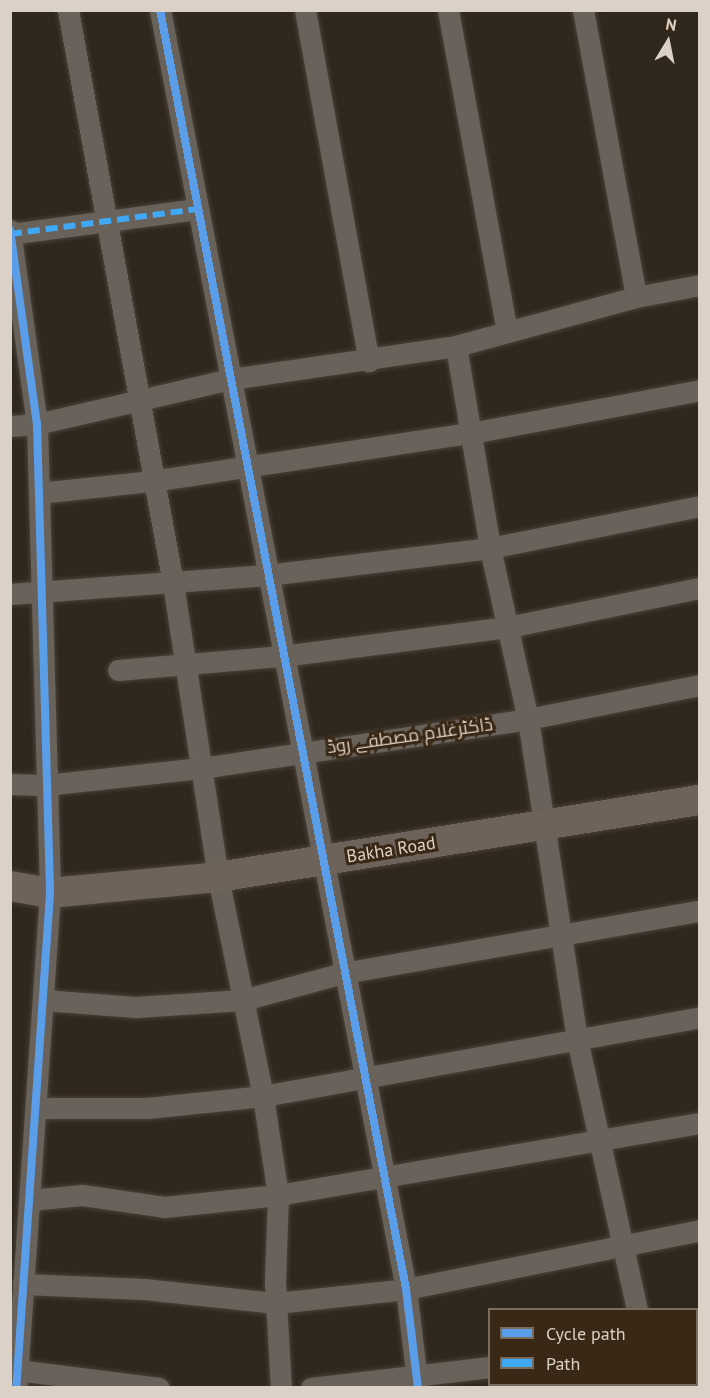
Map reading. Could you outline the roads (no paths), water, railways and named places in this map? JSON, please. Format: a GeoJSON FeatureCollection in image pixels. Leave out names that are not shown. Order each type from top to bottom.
{"type":"FeatureCollection","features":[{"type":"Feature","properties":{"kind":"street"},"geometry":{"type":"LineString","coordinates":[[68,10],[136,400],[173,584],[218,877],[263,1096],[278,1195],[276,1303],[281,1388]]}},
{"type":"Feature","properties":{"kind":"street"},"geometry":{"type":"LineString","coordinates":[[160,10],[300,752],[406,1290],[418,1383]]}},
{"type":"Feature","properties":{"kind":"street"},"geometry":{"type":"LineString","coordinates":[[306,10],[369,361]]}},
{"type":"Feature","properties":{"kind":"street"},"geometry":{"type":"LineString","coordinates":[[448,10],[507,332]]}},
{"type":"Feature","properties":{"kind":"street"},"geometry":{"type":"LineString","coordinates":[[583,10],[636,297]]}},
{"type":"Feature","properties":{"kind":"street"},"geometry":{"type":"LineString","coordinates":[[159,1388],[16,1379],[37,1108],[50,893],[37,424],[11,233],[198,209]]}},
{"type":"Feature","properties":{"kind":"street"},"geometry":{"type":"LineString","coordinates":[[10,426],[37,424],[230,379],[369,361],[456,346],[636,297],[699,285]]}},
{"type":"Feature","properties":{"kind":"street"},"geometry":{"type":"LineString","coordinates":[[456,346],[490,548],[528,719],[559,936],[578,1039],[625,1245],[637,1308]]}},
{"type":"Feature","properties":{"kind":"street"},"geometry":{"type":"LineString","coordinates":[[39,493],[153,481],[471,433],[699,390]]}},
{"type":"Feature","properties":{"kind":"street"},"geometry":{"type":"LineString","coordinates":[[10,594],[173,584],[267,575],[490,548],[699,506]]}},
{"type":"Feature","properties":{"kind":"street"},"geometry":{"type":"LineString","coordinates":[[118,670],[282,656],[508,627],[699,588]]}},
{"type":"Feature","properties":{"kind":"street","name":"ڈاکٹرغلام مصطفے روڈ"},"geometry":{"type":"LineString","coordinates":[[10,784],[46,784],[201,768],[528,719],[699,685]]}},
{"type":"Feature","properties":{"kind":"street","name":"Bakha Road"},"geometry":{"type":"LineString","coordinates":[[10,886],[50,893],[218,877],[699,800]]}},
{"type":"Feature","properties":{"kind":"street"},"geometry":{"type":"LineString","coordinates":[[43,1000],[136,1007],[243,1000],[343,973],[699,911]]}},
{"type":"Feature","properties":{"kind":"street"},"geometry":{"type":"LineString","coordinates":[[37,1108],[147,1108],[263,1096],[699,1017]]}},
{"type":"Feature","properties":{"kind":"street"},"geometry":{"type":"LineString","coordinates":[[30,1200],[82,1195],[164,1207],[278,1195],[699,1123]]}},
{"type":"Feature","properties":{"kind":"street"},"geometry":{"type":"LineString","coordinates":[[23,1284],[144,1289],[276,1303],[406,1290],[699,1230]]}},
{"type":"Feature","properties":{"kind":"street"},"geometry":{"type":"LineString","coordinates":[[311,1388],[418,1383],[488,1366]]}}]}
